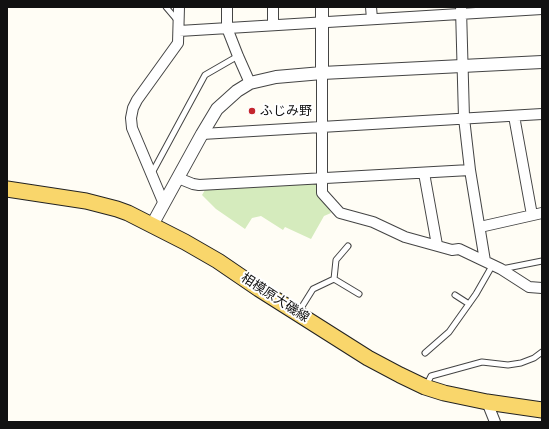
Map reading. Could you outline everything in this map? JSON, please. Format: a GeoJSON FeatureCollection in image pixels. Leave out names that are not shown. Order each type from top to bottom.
{"type":"FeatureCollection","features":[{"type":"Feature","properties":{"kind":"main road","name":"相模原大磯線"},"geometry":{"type":"LineString","coordinates":[[7,189],[86,201],[117,209],[152,224],[185,242],[218,261],[368,358],[426,386],[444,393],[487,402],[542,410]]}},
{"type":"Feature","properties":{"kind":"street"},"geometry":{"type":"LineString","coordinates":[[164,204],[132,128],[131,118],[133,108],[137,100],[178,43],[179,7]]}},
{"type":"Feature","properties":{"kind":"street"},"geometry":{"type":"LineString","coordinates":[[227,7],[227,28],[250,83]]}},
{"type":"Feature","properties":{"kind":"street"},"geometry":{"type":"LineString","coordinates":[[273,7],[273,25]]}},
{"type":"Feature","properties":{"kind":"street"},"geometry":{"type":"LineString","coordinates":[[322,7],[322,193],[340,213],[373,222],[405,237],[452,250],[459,249],[492,265],[529,287],[542,288]]}},
{"type":"Feature","properties":{"kind":"street"},"geometry":{"type":"LineString","coordinates":[[371,7],[372,19]]}},
{"type":"Feature","properties":{"kind":"street"},"geometry":{"type":"LineString","coordinates":[[179,27],[227,28],[372,19],[414,12],[542,9]]}},
{"type":"Feature","properties":{"kind":"street"},"geometry":{"type":"LineString","coordinates":[[461,10],[464,118],[470,170],[480,227],[492,265]]}},
{"type":"Feature","properties":{"kind":"street"},"geometry":{"type":"LineString","coordinates":[[152,224],[217,109],[237,91],[250,83],[276,77],[542,62]]}},
{"type":"Feature","properties":{"kind":"street"},"geometry":{"type":"LineString","coordinates":[[202,134],[542,114]]}},
{"type":"Feature","properties":{"kind":"street"},"geometry":{"type":"LineString","coordinates":[[480,227],[537,214],[514,116]]}},
{"type":"Feature","properties":{"kind":"street"},"geometry":{"type":"LineString","coordinates":[[178,178],[199,185],[470,170]]}},
{"type":"Feature","properties":{"kind":"street"},"geometry":{"type":"LineString","coordinates":[[424,173],[436,245]]}},
{"type":"Feature","properties":{"kind":"street"},"geometry":{"type":"LineString","coordinates":[[487,402],[495,422]]}},
{"type":"Feature","properties":{"kind":"lane"},"geometry":{"type":"LineString","coordinates":[[166,7],[179,27]]}},
{"type":"Feature","properties":{"kind":"lane"},"geometry":{"type":"LineString","coordinates":[[152,173],[205,75],[238,56]]}},
{"type":"Feature","properties":{"kind":"lane"},"geometry":{"type":"LineString","coordinates":[[334,279],[336,260],[348,246]]}},
{"type":"Feature","properties":{"kind":"lane"},"geometry":{"type":"LineString","coordinates":[[425,353],[449,332],[469,304],[492,265],[542,261]]}},
{"type":"Feature","properties":{"kind":"lane"},"geometry":{"type":"LineString","coordinates":[[298,313],[313,289],[334,279]]}},
{"type":"Feature","properties":{"kind":"lane"},"geometry":{"type":"LineString","coordinates":[[334,279],[359,294]]}},
{"type":"Feature","properties":{"kind":"lane"},"geometry":{"type":"LineString","coordinates":[[455,296],[469,304]]}},
{"type":"Feature","properties":{"kind":"lane"},"geometry":{"type":"LineString","coordinates":[[426,386],[431,376],[482,362],[508,365],[521,363],[534,358],[542,352]]}},
{"type":"Feature","properties":{"kind":"green space"},"geometry":{"type":"Polygon","coordinates":[[[318,182],[331,213],[324,216],[311,239],[285,227],[283,230],[261,216],[252,218],[245,229],[216,209],[202,195],[205,190],[318,182]]]}},
{"type":"Feature","properties":{"kind":"place","name":"ふじみ野"},"geometry":{"type":"Point","coordinates":[252,111]}}]}
